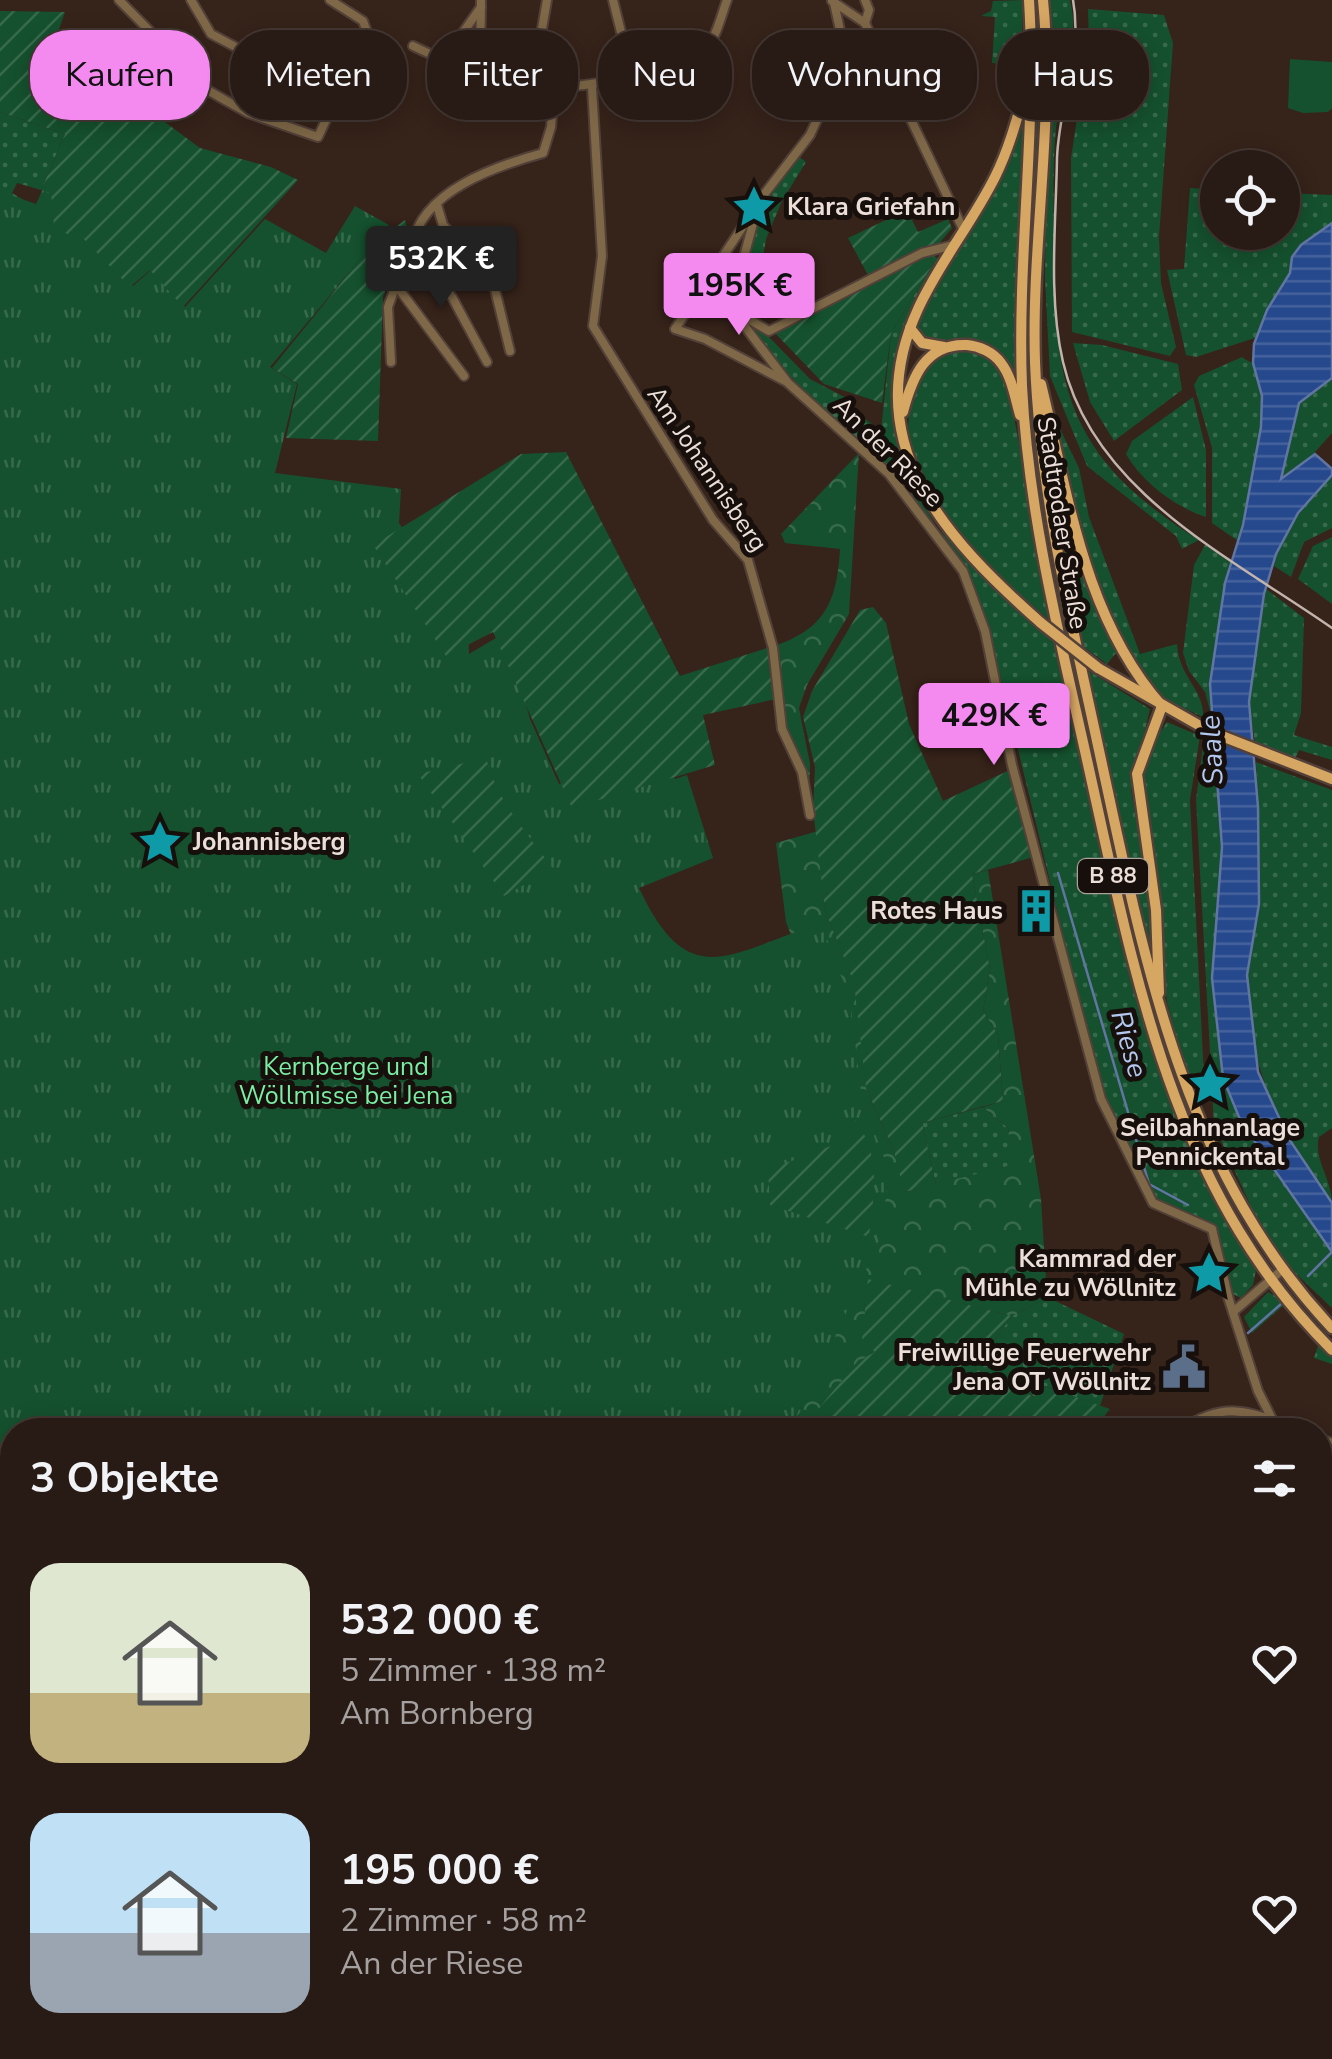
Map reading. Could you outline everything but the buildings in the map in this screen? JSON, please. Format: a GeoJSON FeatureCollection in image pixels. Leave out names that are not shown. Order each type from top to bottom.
{"type":"FeatureCollection","features":[{"type":"Feature","properties":{"kind":"main road","name":"Stadtrodaer Straße"},"geometry":{"type":"LineString","coordinates":[[1029,0],[1030,30]]}},
{"type":"Feature","properties":{"kind":"main road","name":"Stadtrodaer Straße"},"geometry":{"type":"LineString","coordinates":[[1043,0],[1045,77],[1035,358],[1040,432],[1057,552],[1160,1014],[1179,1076],[1216,1163],[1282,1270],[1332,1328]]}},
{"type":"Feature","properties":{"kind":"main road"},"geometry":{"type":"LineString","coordinates":[[1016,120],[1006,155],[910,327],[899,377],[900,423],[916,480],[941,522],[1041,623],[1098,668],[1189,721],[1283,762],[1332,776]]}},
{"type":"Feature","properties":{"kind":"main road","name":"Stadtrodaer Straße"},"geometry":{"type":"LineString","coordinates":[[1029,120],[1021,300],[1026,436],[1068,675],[1150,1030],[1199,1160],[1272,1280],[1332,1350]]}},
{"type":"Feature","properties":{"kind":"main road"},"geometry":{"type":"LineString","coordinates":[[910,327],[922,343],[971,346],[1001,363],[1026,436]]}},
{"type":"Feature","properties":{"kind":"main road"},"geometry":{"type":"LineString","coordinates":[[900,423],[921,366],[944,347]]}},
{"type":"Feature","properties":{"kind":"main road"},"geometry":{"type":"LineString","coordinates":[[1035,358],[1077,538],[1123,657],[1162,706]]}},
{"type":"Feature","properties":{"kind":"main road"},"geometry":{"type":"LineString","coordinates":[[1160,1014],[1156,910],[1137,798],[1142,752],[1162,706]]}},
{"type":"Feature","properties":{"kind":"street"},"geometry":{"type":"LineString","coordinates":[[119,0],[209,91],[230,102]]}},
{"type":"Feature","properties":{"kind":"street"},"geometry":{"type":"LineString","coordinates":[[191,0],[211,34],[230,44]]}},
{"type":"Feature","properties":{"kind":"street"},"geometry":{"type":"LineString","coordinates":[[330,0],[363,21],[367,30]]}},
{"type":"Feature","properties":{"kind":"street"},"geometry":{"type":"LineString","coordinates":[[543,30],[547,0]]}},
{"type":"Feature","properties":{"kind":"street"},"geometry":{"type":"LineString","coordinates":[[613,0],[620,30]]}},
{"type":"Feature","properties":{"kind":"street"},"geometry":{"type":"LineString","coordinates":[[715,30],[728,0]]}},
{"type":"Feature","properties":{"kind":"street"},"geometry":{"type":"LineString","coordinates":[[864,0],[869,10],[866,24]]}},
{"type":"Feature","properties":{"kind":"street"},"geometry":{"type":"LineString","coordinates":[[832,1],[866,24],[964,231]]}},
{"type":"Feature","properties":{"kind":"street"},"geometry":{"type":"LineString","coordinates":[[788,383],[705,339],[675,329],[810,135],[840,69],[844,48],[832,1]]}},
{"type":"Feature","properties":{"kind":"street"},"geometry":{"type":"LineString","coordinates":[[464,30],[481,4]]}},
{"type":"Feature","properties":{"kind":"street"},"geometry":{"type":"LineString","coordinates":[[481,4],[481,30]]}},
{"type":"Feature","properties":{"kind":"street"},"geometry":{"type":"LineString","coordinates":[[414,46],[427,51]]}},
{"type":"Feature","properties":{"kind":"street"},"geometry":{"type":"LineString","coordinates":[[578,88],[598,85]]}},
{"type":"Feature","properties":{"kind":"street","name":"Am Johannisberg"},"geometry":{"type":"LineString","coordinates":[[592,87],[602,256],[593,326],[713,520],[748,560],[771,635],[782,729],[802,772],[810,815]]}},
{"type":"Feature","properties":{"kind":"street"},"geometry":{"type":"LineString","coordinates":[[270,120],[318,138],[327,120]]}},
{"type":"Feature","properties":{"kind":"street"},"geometry":{"type":"LineString","coordinates":[[391,362],[388,307],[415,229],[436,205],[505,163],[543,152],[551,120]]}},
{"type":"Feature","properties":{"kind":"street"},"geometry":{"type":"LineString","coordinates":[[760,202],[733,298],[743,316],[769,332],[922,254],[954,245]]}},
{"type":"Feature","properties":{"kind":"street"},"geometry":{"type":"LineString","coordinates":[[436,205],[443,225],[492,277],[510,351]]}},
{"type":"Feature","properties":{"kind":"street"},"geometry":{"type":"LineString","coordinates":[[412,246],[452,297],[487,362]]}},
{"type":"Feature","properties":{"kind":"street"},"geometry":{"type":"LineString","coordinates":[[396,285],[464,376]]}},
{"type":"Feature","properties":{"kind":"street","name":"An der Riese"},"geometry":{"type":"LineString","coordinates":[[743,316],[746,328],[788,383],[889,474],[963,571],[985,632],[1012,765],[1101,1099],[1153,1203],[1208,1227],[1233,1312]]}},
{"type":"Feature","properties":{"kind":"street"},"geometry":{"type":"LineString","coordinates":[[1269,1418],[1233,1312],[1282,1270]]}},
{"type":"Feature","properties":{"kind":"street"},"geometry":{"type":"LineString","coordinates":[[1205,1418],[1239,1409],[1258,1418]]}},
{"type":"Feature","properties":{"kind":"green space"},"geometry":{"type":"Polygon","coordinates":[[[1023,0],[1022,30],[997,30],[997,64],[992,63],[995,17],[981,16],[991,11],[993,1],[1023,0]]]}},
{"type":"Feature","properties":{"kind":"green space"},"geometry":{"type":"Polygon","coordinates":[[[1034,0],[1039,0],[1040,30],[1035,30],[1034,0]]]}},
{"type":"Feature","properties":{"kind":"green space"},"geometry":{"type":"Polygon","coordinates":[[[1048,0],[1070,0],[1073,30],[1048,30],[1048,0]]]}},
{"type":"Feature","properties":{"kind":"green space"},"geometry":{"type":"Polygon","coordinates":[[[1088,9],[1164,15],[1173,43],[1159,237],[1161,283],[1176,347],[1170,356],[1072,332],[1071,158],[1077,120],[1149,120],[1149,30],[1089,30],[1088,9]]]}},
{"type":"Feature","properties":{"kind":"green space"},"geometry":{"type":"Polygon","coordinates":[[[0,11],[65,12],[59,30],[30,30],[30,120],[162,120],[200,148],[271,167],[298,180],[183,307],[150,270],[130,287],[76,231],[72,237],[54,226],[51,193],[41,190],[65,134],[0,112],[0,11]]]}},
{"type":"Feature","properties":{"kind":"green space"},"geometry":{"type":"Polygon","coordinates":[[[1290,59],[1332,62],[1332,108],[1328,112],[1303,113],[1288,108],[1290,59]]]}},
{"type":"Feature","properties":{"kind":"green space"},"geometry":{"type":"Polygon","coordinates":[[[0,112],[65,134],[41,190],[17,183],[12,193],[40,210],[0,270],[0,112]]]}},
{"type":"Feature","properties":{"kind":"green space"},"geometry":{"type":"Polygon","coordinates":[[[1020,120],[1024,120],[1017,283],[1018,398],[999,356],[919,337],[916,325],[1002,174],[1020,120]]]}},
{"type":"Feature","properties":{"kind":"green space"},"geometry":{"type":"Polygon","coordinates":[[[1034,120],[1039,120],[1031,321],[1038,453],[1063,605],[1167,1066],[1124,910],[1072,673],[1033,453],[1026,321],[1034,120]]]}},
{"type":"Feature","properties":{"kind":"green space"},"geometry":{"type":"Polygon","coordinates":[[[1047,120],[1058,120],[1055,301],[1066,385],[1079,420],[1098,452],[1123,482],[1199,540],[1182,549],[1176,536],[1087,466],[1050,376],[1045,278],[1047,120]]]}},
{"type":"Feature","properties":{"kind":"green space"},"geometry":{"type":"Polygon","coordinates":[[[798,156],[806,162],[782,201],[766,239],[753,316],[739,309],[736,298],[761,208],[798,156]]]}},
{"type":"Feature","properties":{"kind":"green space","name":"Kernberge und Wöllmisse bei Jena"},"geometry":{"type":"Polygon","coordinates":[[[56,160],[98,250],[133,286],[153,268],[185,307],[265,219],[326,253],[355,206],[389,225],[270,367],[297,384],[275,473],[401,489],[399,523],[468,622],[469,654],[506,632],[530,719],[559,784],[666,749],[675,779],[687,775],[713,858],[639,888],[657,921],[676,943],[694,954],[714,957],[821,923],[850,1000],[862,1100],[885,1160],[887,1191],[878,1244],[794,1418],[0,1418],[0,199],[2,192],[36,204],[56,160]]]}},
{"type":"Feature","properties":{"kind":"green space"},"geometry":{"type":"Polygon","coordinates":[[[1190,188],[1200,189],[1200,250],[1298,250],[1290,273],[1255,338],[1196,357],[1186,355],[1167,270],[1184,269],[1190,188]]]}},
{"type":"Feature","properties":{"kind":"green space"},"geometry":{"type":"Polygon","coordinates":[[[1300,194],[1332,195],[1332,223],[1301,245],[1300,194]]]}},
{"type":"Feature","properties":{"kind":"green space"},"geometry":{"type":"Polygon","coordinates":[[[907,210],[918,232],[948,219],[952,228],[937,246],[869,277],[848,238],[907,210]]]}},
{"type":"Feature","properties":{"kind":"green space"},"geometry":{"type":"Polygon","coordinates":[[[405,220],[409,238],[383,297],[378,441],[286,438],[298,384],[272,368],[371,246],[405,220]]]}},
{"type":"Feature","properties":{"kind":"green space"},"geometry":{"type":"Polygon","coordinates":[[[928,253],[939,259],[899,340],[892,408],[906,471],[934,523],[792,378],[750,325],[767,335],[810,379],[856,403],[852,409],[881,431],[891,333],[933,264],[928,253]]]}},
{"type":"Feature","properties":{"kind":"green space"},"geometry":{"type":"Polygon","coordinates":[[[928,253],[933,264],[891,333],[882,403],[824,384],[774,332],[928,253]]]}},
{"type":"Feature","properties":{"kind":"green space"},"geometry":{"type":"Polygon","coordinates":[[[1073,343],[1102,345],[1178,364],[1182,390],[1114,441],[1090,402],[1073,343]]]}},
{"type":"Feature","properties":{"kind":"green space"},"geometry":{"type":"Polygon","coordinates":[[[969,349],[995,363],[1010,396],[1053,623],[971,550],[925,489],[912,456],[908,421],[921,376],[937,358],[969,349]]]}},
{"type":"Feature","properties":{"kind":"green space"},"geometry":{"type":"Polygon","coordinates":[[[1242,357],[1253,364],[1259,379],[1262,425],[1249,503],[1238,541],[1212,523],[1212,448],[1194,385],[1199,376],[1242,357]]]}},
{"type":"Feature","properties":{"kind":"green space"},"geometry":{"type":"Polygon","coordinates":[[[1332,378],[1332,433],[1299,470],[1281,481],[1299,403],[1332,378]]]}},
{"type":"Feature","properties":{"kind":"green space"},"geometry":{"type":"Polygon","coordinates":[[[1193,397],[1206,450],[1206,517],[1160,492],[1126,454],[1132,441],[1193,397]]]}},
{"type":"Feature","properties":{"kind":"green space"},"geometry":{"type":"Polygon","coordinates":[[[1045,424],[1063,506],[1116,653],[1107,664],[1084,647],[1058,532],[1045,424]]]}},
{"type":"Feature","properties":{"kind":"green space"},"geometry":{"type":"Polygon","coordinates":[[[1060,429],[1079,468],[1089,517],[1140,654],[1177,644],[1182,666],[1200,699],[1203,717],[1151,686],[1122,638],[1090,561],[1066,483],[1060,429]]]}},
{"type":"Feature","properties":{"kind":"green space"},"geometry":{"type":"Polygon","coordinates":[[[566,452],[680,676],[770,647],[776,699],[703,715],[715,765],[572,808],[493,632],[446,656],[373,545],[521,454],[566,452]]]}},
{"type":"Feature","properties":{"kind":"green space"},"geometry":{"type":"Polygon","coordinates":[[[859,453],[849,614],[807,685],[799,708],[810,764],[809,798],[785,733],[774,646],[806,631],[825,610],[836,583],[840,549],[785,543],[781,534],[859,453]]]}},
{"type":"Feature","properties":{"kind":"green space"},"geometry":{"type":"Polygon","coordinates":[[[1332,475],[1332,528],[1304,542],[1291,577],[1274,566],[1283,540],[1332,475]]]}},
{"type":"Feature","properties":{"kind":"green space"},"geometry":{"type":"Polygon","coordinates":[[[939,530],[1057,646],[1131,975],[1155,1062],[1195,1163],[1256,1270],[1253,1285],[1241,1298],[1229,1292],[1222,1263],[1224,1253],[1219,1251],[1214,1228],[1156,1202],[1102,1096],[989,630],[970,576],[939,530]]]}},
{"type":"Feature","properties":{"kind":"green space"},"geometry":{"type":"Polygon","coordinates":[[[1332,537],[1332,604],[1298,579],[1313,546],[1332,537]]]}},
{"type":"Feature","properties":{"kind":"green space"},"geometry":{"type":"Polygon","coordinates":[[[1205,545],[1230,562],[1210,684],[1213,722],[1205,692],[1189,671],[1183,653],[1194,565],[1205,545]]]}},
{"type":"Feature","properties":{"kind":"green space"},"geometry":{"type":"Polygon","coordinates":[[[1266,589],[1304,618],[1301,713],[1294,735],[1332,747],[1332,760],[1299,750],[1294,761],[1255,743],[1249,702],[1266,589]]]}},
{"type":"Feature","properties":{"kind":"green space"},"geometry":{"type":"Polygon","coordinates":[[[873,607],[886,623],[909,724],[943,801],[1012,769],[1034,857],[972,874],[990,969],[983,1011],[998,1035],[1003,1101],[922,1123],[936,1185],[904,1192],[894,1151],[866,1088],[854,983],[825,910],[813,810],[815,767],[803,717],[812,691],[860,610],[873,607]]]}},
{"type":"Feature","properties":{"kind":"green space"},"geometry":{"type":"Polygon","coordinates":[[[1087,670],[1150,709],[1131,790],[1150,901],[1155,977],[1087,670]]]}},
{"type":"Feature","properties":{"kind":"green space"},"geometry":{"type":"Polygon","coordinates":[[[1167,722],[1200,736],[1190,800],[1204,1077],[1192,1099],[1167,1002],[1140,780],[1148,750],[1167,722]]]}},
{"type":"Feature","properties":{"kind":"green space"},"geometry":{"type":"Polygon","coordinates":[[[1204,738],[1214,743],[1222,847],[1212,978],[1223,1078],[1241,1122],[1332,1252],[1332,1308],[1290,1268],[1257,1220],[1214,1125],[1196,800],[1204,738]]]}},
{"type":"Feature","properties":{"kind":"green space"},"geometry":{"type":"Polygon","coordinates":[[[486,758],[506,803],[553,869],[504,896],[418,774],[486,758]]]}},
{"type":"Feature","properties":{"kind":"green space"},"geometry":{"type":"Polygon","coordinates":[[[1256,762],[1332,790],[1332,1128],[1319,1137],[1318,1145],[1332,1203],[1282,1125],[1253,1039],[1247,977],[1259,884],[1256,762]]]}},
{"type":"Feature","properties":{"kind":"green space"},"geometry":{"type":"Polygon","coordinates":[[[818,831],[825,910],[854,982],[861,1014],[866,1088],[894,1151],[905,1192],[1012,1165],[1008,1128],[983,1107],[1003,1101],[998,1035],[983,1011],[990,969],[972,874],[988,870],[1041,1199],[1047,1297],[1012,1316],[869,1280],[876,1352],[813,1418],[759,1418],[809,982],[786,922],[776,843],[818,831]]]}},
{"type":"Feature","properties":{"kind":"green space"},"geometry":{"type":"Polygon","coordinates":[[[983,1107],[1008,1128],[1013,1165],[936,1185],[922,1123],[983,1107]]]}},
{"type":"Feature","properties":{"kind":"green space"},"geometry":{"type":"Polygon","coordinates":[[[856,1120],[873,1163],[869,1237],[770,1205],[768,1170],[849,1139],[856,1120]]]}},
{"type":"Feature","properties":{"kind":"green space"},"geometry":{"type":"Polygon","coordinates":[[[868,1279],[1012,1316],[974,1368],[1034,1397],[1041,1385],[1110,1409],[1103,1418],[811,1418],[857,1362],[875,1352],[862,1341],[868,1279]]]}},
{"type":"Feature","properties":{"kind":"green space"},"geometry":{"type":"Polygon","coordinates":[[[1268,1292],[1280,1299],[1332,1356],[1332,1364],[1314,1358],[1318,1346],[1283,1306],[1252,1333],[1244,1317],[1268,1292]]]}},
{"type":"Feature","properties":{"kind":"green space"},"geometry":{"type":"Polygon","coordinates":[[[1047,1297],[1124,1334],[1100,1406],[1042,1385],[1035,1397],[974,1368],[1012,1316],[1047,1297]]]}},
{"type":"Feature","properties":{"kind":"water"},"geometry":{"type":"Polygon","coordinates":[[[1332,223],[1332,378],[1299,403],[1281,479],[1315,454],[1332,469],[1332,475],[1298,513],[1276,554],[1264,594],[1249,702],[1258,807],[1259,904],[1247,975],[1258,1072],[1289,1139],[1332,1203],[1332,1252],[1241,1122],[1223,1078],[1212,978],[1222,847],[1210,684],[1225,583],[1243,525],[1261,427],[1262,396],[1253,363],[1254,344],[1301,245],[1332,223]]]}},
{"type":"Feature","properties":{"kind":"waterway","name":"Riese"},"geometry":{"type":"LineString","coordinates":[[1058,873],[1149,1184],[1188,1205]]}},
{"type":"Feature","properties":{"kind":"waterway"},"geometry":{"type":"LineString","coordinates":[[1308,1276],[1332,1252]]}},
{"type":"Feature","properties":{"kind":"waterway"},"geometry":{"type":"LineString","coordinates":[[1248,1333],[1281,1304]]}},
{"type":"Feature","properties":{"kind":"tram line"},"geometry":{"type":"LineString","coordinates":[[1073,0],[1073,59],[1057,158],[1054,286],[1058,338],[1079,408],[1104,449],[1171,518],[1332,628]]}},
{"type":"Feature","properties":{"kind":"place","name":"Klara Griefahn"},"geometry":{"type":"Point","coordinates":[754,207]}},
{"type":"Feature","properties":{"kind":"place","name":"Johannisberg"},"geometry":{"type":"Point","coordinates":[160,842]}},
{"type":"Feature","properties":{"kind":"place","name":"Rotes Haus"},"geometry":{"type":"Point","coordinates":[1036,911]}},
{"type":"Feature","properties":{"kind":"place","name":"Seilbahnanlage Pennickental"},"geometry":{"type":"Point","coordinates":[1210,1084]}},
{"type":"Feature","properties":{"kind":"place","name":"Kammrad der Mühle zu Wöllnitz"},"geometry":{"type":"Point","coordinates":[1209,1273]}},
{"type":"Feature","properties":{"kind":"place","name":"Freiwillige Feuerwehr Jena OT Wöllnitz"},"geometry":{"type":"Point","coordinates":[1184,1367]}},
{"type":"Feature","properties":{"kind":"water label","name":"Saale"},"geometry":{"type":"Point","coordinates":[1212,750]}}]}
